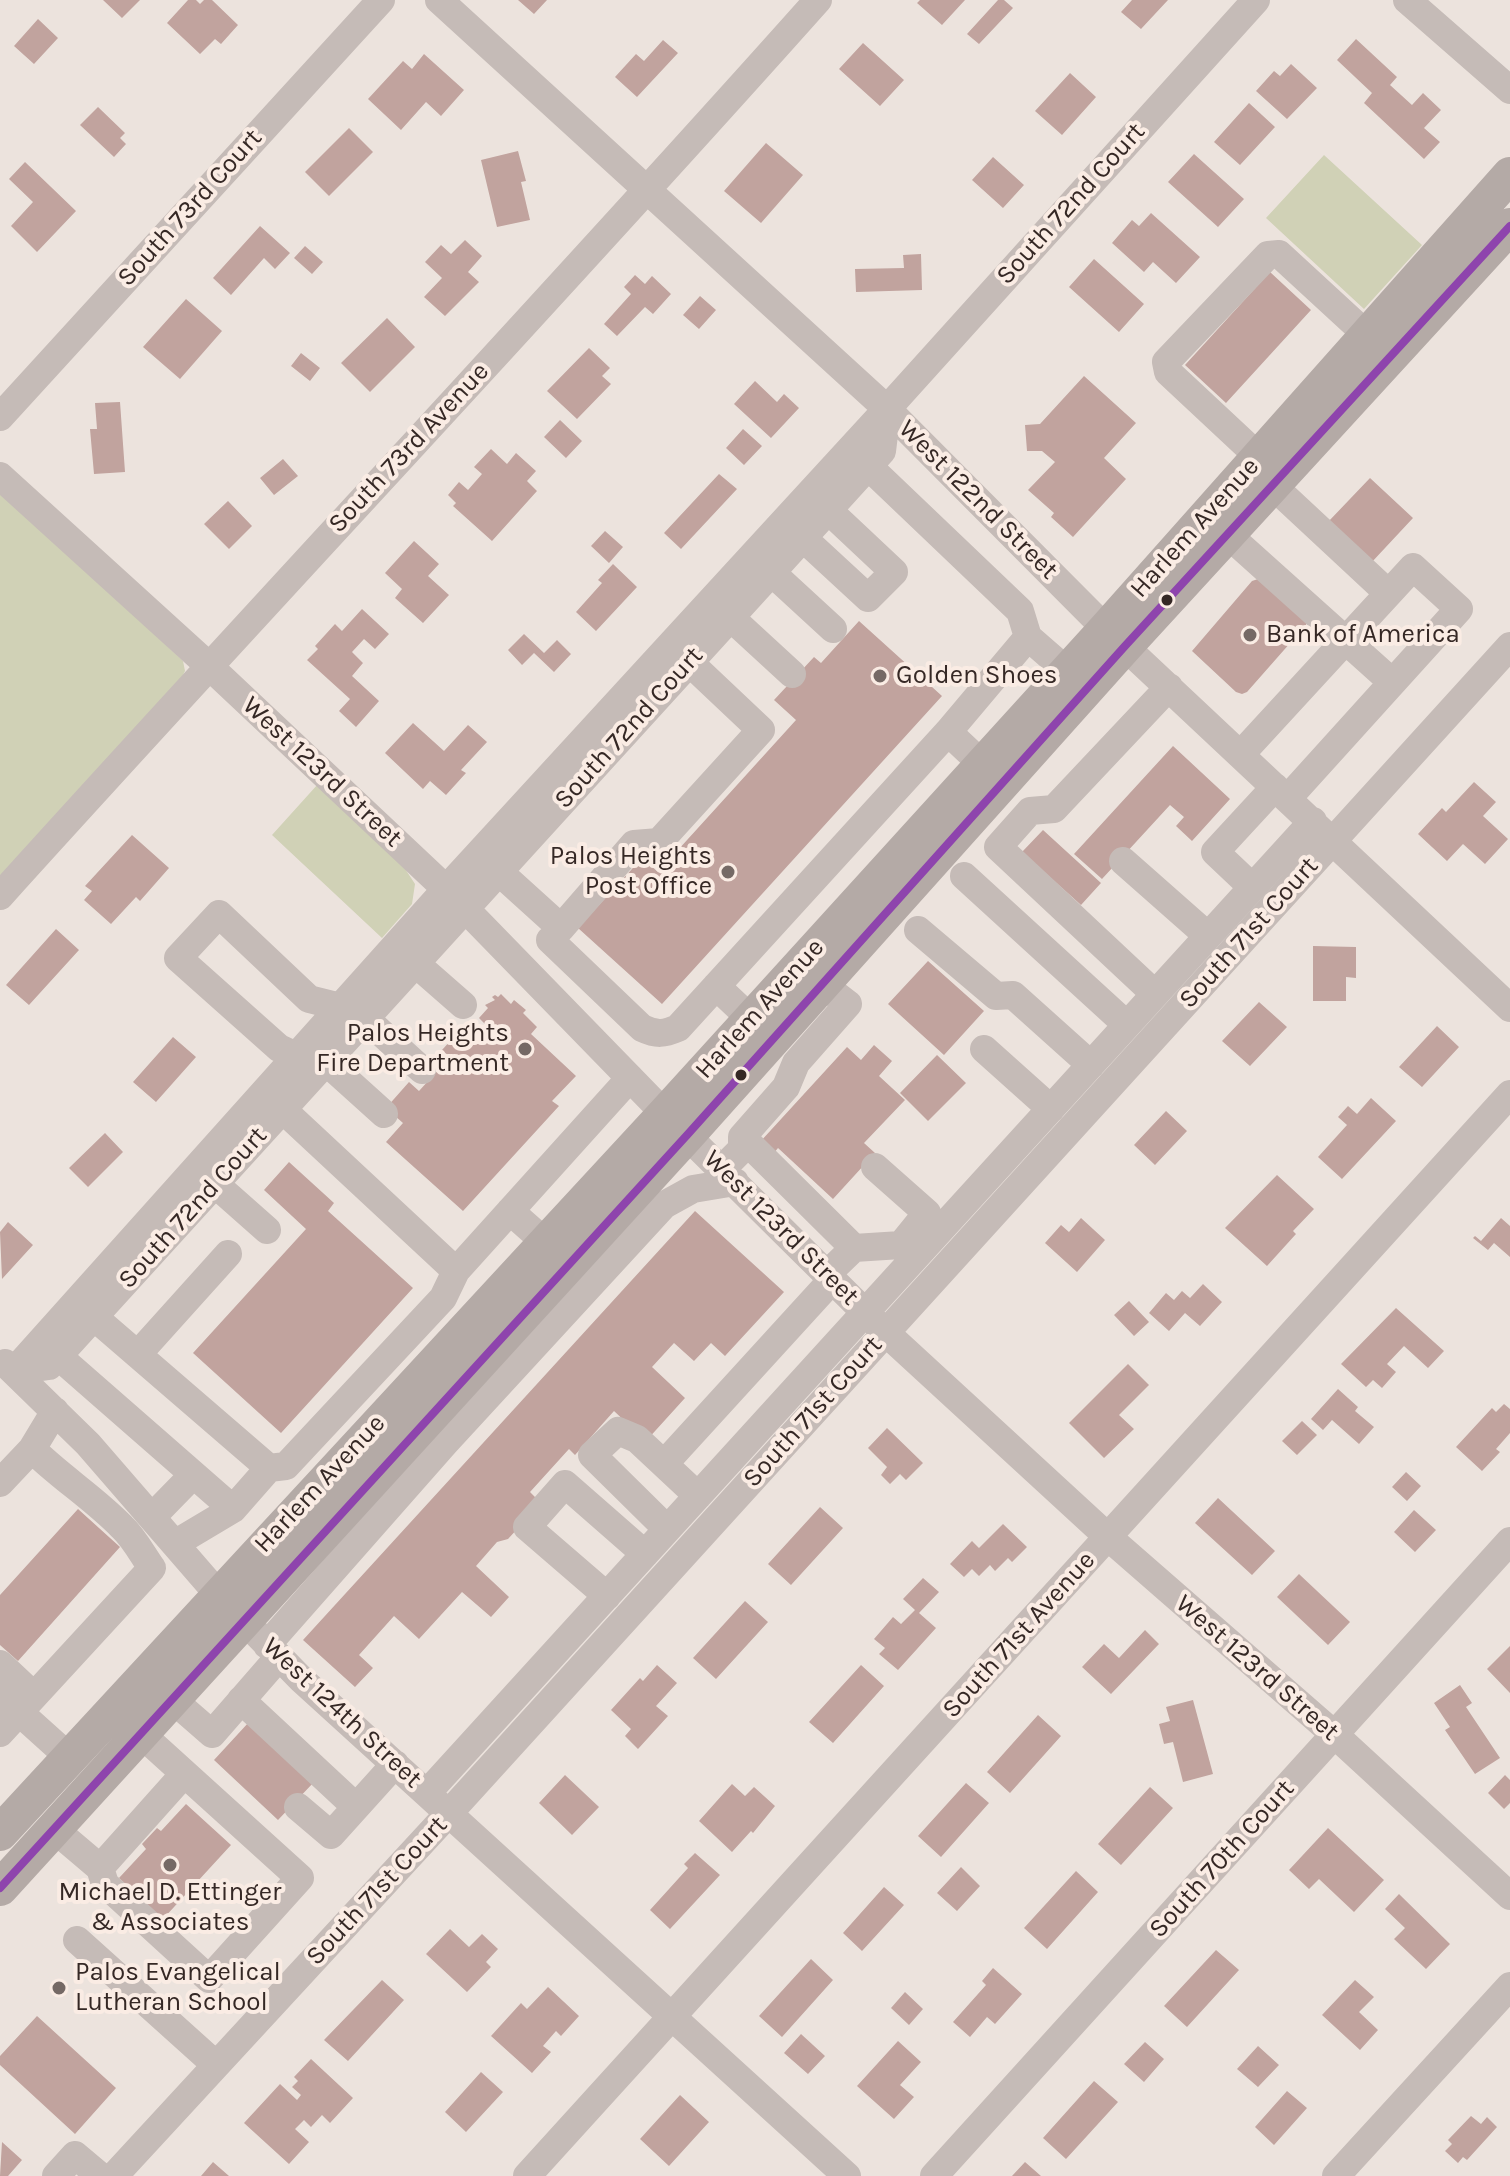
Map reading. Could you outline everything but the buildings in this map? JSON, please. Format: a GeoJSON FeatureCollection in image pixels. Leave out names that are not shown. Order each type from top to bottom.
{"type":"FeatureCollection","features":[{"type":"Feature","properties":{"kind":"main road","name":"Harlem Avenue"},"geometry":{"type":"LineString","coordinates":[[0,1888],[173,1700],[264,1641],[676,1124],[751,1019],[1067,671],[1115,637],[1227,534],[1265,471],[1367,335],[1510,175]]}},
{"type":"Feature","properties":{"kind":"main road","name":"Harlem Avenue"},"geometry":{"type":"LineString","coordinates":[[0,1833],[545,1242],[676,1124],[835,994],[1115,637],[1265,471],[1510,226]]}},
{"type":"Feature","properties":{"kind":"street","name":"South 73rd Court"},"geometry":{"type":"LineString","coordinates":[[0,417],[381,0]]}},
{"type":"Feature","properties":{"kind":"street","name":"West 122nd Street"},"geometry":{"type":"LineString","coordinates":[[439,0],[887,409],[1115,637],[1510,1008]]}},
{"type":"Feature","properties":{"kind":"street","name":"South 73rd Avenue"},"geometry":{"type":"LineString","coordinates":[[0,896],[208,665],[648,191],[818,0]]}},
{"type":"Feature","properties":{"kind":"street","name":"South 72nd Court"},"geometry":{"type":"LineString","coordinates":[[5,1372],[353,1012],[887,409],[1256,0]]}},
{"type":"Feature","properties":{"kind":"street"},"geometry":{"type":"LineString","coordinates":[[1407,0],[1510,90]]}},
{"type":"Feature","properties":{"kind":"street"},"geometry":{"type":"LineString","coordinates":[[1367,335],[1279,254],[1268,255],[1166,362],[1168,372],[1388,593]]}},
{"type":"Feature","properties":{"kind":"street","name":"South 72nd Court"},"geometry":{"type":"LineString","coordinates":[[353,1012],[415,963],[455,898],[498,871],[882,451],[887,409]]}},
{"type":"Feature","properties":{"kind":"street"},"geometry":{"type":"LineString","coordinates":[[868,466],[1020,611],[1028,637],[1067,671]]}},
{"type":"Feature","properties":{"kind":"street","name":"West 123rd Street"},"geometry":{"type":"LineString","coordinates":[[0,476],[208,665],[455,898],[621,1069],[875,1322],[1108,1537],[1335,1735],[1510,1896]]}},
{"type":"Feature","properties":{"kind":"street"},"geometry":{"type":"LineString","coordinates":[[803,538],[868,598],[894,572],[828,510]]}},
{"type":"Feature","properties":{"kind":"street"},"geometry":{"type":"LineString","coordinates":[[1227,534],[1392,682]]}},
{"type":"Feature","properties":{"kind":"street"},"geometry":{"type":"LineString","coordinates":[[1241,754],[1413,567],[1459,609],[1392,682],[1282,792],[1215,852],[1252,887]]}},
{"type":"Feature","properties":{"kind":"street"},"geometry":{"type":"LineString","coordinates":[[771,572],[833,629]]}},
{"type":"Feature","properties":{"kind":"street"},"geometry":{"type":"LineString","coordinates":[[730,617],[792,674]]}},
{"type":"Feature","properties":{"kind":"street"},"geometry":{"type":"LineString","coordinates":[[498,871],[642,1028],[656,1034],[667,1033],[678,1028],[948,732],[1028,637]]}},
{"type":"Feature","properties":{"kind":"street","name":"South 71st Court"},"geometry":{"type":"LineString","coordinates":[[114,2176],[449,1813],[875,1322],[1333,841],[1510,646]]}},
{"type":"Feature","properties":{"kind":"street"},"geometry":{"type":"LineString","coordinates":[[523,968],[634,844],[659,842],[761,730],[689,662]]}},
{"type":"Feature","properties":{"kind":"street"},"geometry":{"type":"LineString","coordinates":[[1155,994],[998,847],[1030,811],[1054,809],[1169,687]]}},
{"type":"Feature","properties":{"kind":"street"},"geometry":{"type":"LineString","coordinates":[[948,732],[982,764]]}},
{"type":"Feature","properties":{"kind":"street","name":"South 71st Court"},"geometry":{"type":"LineString","coordinates":[[427,1793],[784,1402],[875,1322],[916,1243],[1051,1109],[1313,821]]}},
{"type":"Feature","properties":{"kind":"street"},"geometry":{"type":"LineString","coordinates":[[1123,861],[1208,936]]}},
{"type":"Feature","properties":{"kind":"street"},"geometry":{"type":"LineString","coordinates":[[964,876],[1127,1025]]}},
{"type":"Feature","properties":{"kind":"street"},"geometry":{"type":"LineString","coordinates":[[384,1114],[310,1054],[279,1048],[178,958],[219,914],[309,999],[353,1012],[422,1070]]}},
{"type":"Feature","properties":{"kind":"street"},"geometry":{"type":"LineString","coordinates":[[918,930],[996,996],[1013,995],[1091,1065]]}},
{"type":"Feature","properties":{"kind":"street"},"geometry":{"type":"LineString","coordinates":[[415,963],[463,1005]]}},
{"type":"Feature","properties":{"kind":"street"},"geometry":{"type":"LineString","coordinates":[[716,986],[751,1019]]}},
{"type":"Feature","properties":{"kind":"street"},"geometry":{"type":"LineString","coordinates":[[390,1485],[664,1205],[693,1189],[729,1176],[742,1149],[742,1137],[786,1087],[835,994]]}},
{"type":"Feature","properties":{"kind":"street"},"geometry":{"type":"LineString","coordinates":[[176,1543],[233,1509],[269,1468],[286,1466],[443,1298],[456,1271],[510,1211],[621,1069],[642,1028]]}},
{"type":"Feature","properties":{"kind":"street"},"geometry":{"type":"LineString","coordinates":[[984,1049],[1051,1109]]}},
{"type":"Feature","properties":{"kind":"street","name":"South 72nd Court"},"geometry":{"type":"LineString","coordinates":[[5,1372],[49,1366],[282,1109],[310,1054]]}},
{"type":"Feature","properties":{"kind":"street","name":"South 71st Avenue"},"geometry":{"type":"LineString","coordinates":[[527,2176],[1510,1094]]}},
{"type":"Feature","properties":{"kind":"street"},"geometry":{"type":"LineString","coordinates":[[282,1109],[456,1271]]}},
{"type":"Feature","properties":{"kind":"street"},"geometry":{"type":"LineString","coordinates":[[742,1137],[854,1248]]}},
{"type":"Feature","properties":{"kind":"street"},"geometry":{"type":"LineString","coordinates":[[664,1464],[751,1371],[854,1248],[916,1243],[927,1213],[875,1167]]}},
{"type":"Feature","properties":{"kind":"street"},"geometry":{"type":"LineString","coordinates":[[215,1184],[267,1230]]}},
{"type":"Feature","properties":{"kind":"street"},"geometry":{"type":"LineString","coordinates":[[510,1211],[545,1242]]}},
{"type":"Feature","properties":{"kind":"street"},"geometry":{"type":"LineString","coordinates":[[138,1354],[228,1254]]}},
{"type":"Feature","properties":{"kind":"street"},"geometry":{"type":"LineString","coordinates":[[94,1317],[269,1468]]}},
{"type":"Feature","properties":{"kind":"street"},"geometry":{"type":"LineString","coordinates":[[58,1356],[233,1509]]}},
{"type":"Feature","properties":{"kind":"street"},"geometry":{"type":"LineString","coordinates":[[751,1371],[784,1402]]}},
{"type":"Feature","properties":{"kind":"street","name":"West 124th Street"},"geometry":{"type":"LineString","coordinates":[[5,1372],[55,1411],[88,1444],[218,1594],[264,1641],[847,2176]]}},
{"type":"Feature","properties":{"kind":"street"},"geometry":{"type":"LineString","coordinates":[[0,1483],[32,1449],[55,1411]]}},
{"type":"Feature","properties":{"kind":"street"},"geometry":{"type":"LineString","coordinates":[[667,1529],[592,1455],[618,1431],[637,1439],[698,1496]]}},
{"type":"Feature","properties":{"kind":"street"},"geometry":{"type":"LineString","coordinates":[[13,1709],[152,1568],[124,1529],[32,1449]]}},
{"type":"Feature","properties":{"kind":"street"},"geometry":{"type":"LineString","coordinates":[[153,1516],[193,1475]]}},
{"type":"Feature","properties":{"kind":"street"},"geometry":{"type":"LineString","coordinates":[[607,1596],[527,1527],[565,1484],[645,1554]]}},
{"type":"Feature","properties":{"kind":"street","name":"South 70th Court"},"geometry":{"type":"LineString","coordinates":[[934,2176],[1510,1541]]}},
{"type":"Feature","properties":{"kind":"street"},"geometry":{"type":"LineString","coordinates":[[173,1700],[212,1734],[241,1700],[264,1641]]}},
{"type":"Feature","properties":{"kind":"street"},"geometry":{"type":"LineString","coordinates":[[0,1664],[13,1709],[69,1757]]}},
{"type":"Feature","properties":{"kind":"street"},"geometry":{"type":"LineString","coordinates":[[241,1700],[356,1807]]}},
{"type":"Feature","properties":{"kind":"street"},"geometry":{"type":"LineString","coordinates":[[54,1829],[100,1868],[105,1884],[209,1979],[300,1878],[141,1734]]}},
{"type":"Feature","properties":{"kind":"street"},"geometry":{"type":"LineString","coordinates":[[298,1807],[331,1835],[395,1764]]}},
{"type":"Feature","properties":{"kind":"street"},"geometry":{"type":"LineString","coordinates":[[100,1868],[184,1774]]}},
{"type":"Feature","properties":{"kind":"street"},"geometry":{"type":"LineString","coordinates":[[77,1940],[216,2065]]}},
{"type":"Feature","properties":{"kind":"street"},"geometry":{"type":"LineString","coordinates":[[1336,2176],[1510,1986]]}},
{"type":"Feature","properties":{"kind":"street"},"geometry":{"type":"LineString","coordinates":[[56,2176],[75,2155],[100,2176]]}},
{"type":"Feature","properties":{"kind":"green space"},"geometry":{"type":"Polygon","coordinates":[[[1324,155],[1422,245],[1364,309],[1266,218],[1324,155]]]}},
{"type":"Feature","properties":{"kind":"green space"},"geometry":{"type":"Polygon","coordinates":[[[0,490],[183,661],[185,671],[179,683],[0,883],[0,490]]]}},
{"type":"Feature","properties":{"kind":"green space"},"geometry":{"type":"Polygon","coordinates":[[[318,784],[398,858],[415,884],[412,904],[382,938],[272,835],[318,784]]]}},
{"type":"Feature","properties":{"kind":"transit line"},"geometry":{"type":"LineString","coordinates":[[0,1888],[688,1134],[1125,646],[1510,226]]}},
{"type":"Feature","properties":{"kind":"place","name":"Bank of America"},"geometry":{"type":"Point","coordinates":[1250,635]}},
{"type":"Feature","properties":{"kind":"place","name":"Golden Shoes"},"geometry":{"type":"Point","coordinates":[880,676]}},
{"type":"Feature","properties":{"kind":"place","name":"Palos Heights Post Office"},"geometry":{"type":"Point","coordinates":[728,872]}},
{"type":"Feature","properties":{"kind":"place","name":"Palos Heights Fire Department"},"geometry":{"type":"Point","coordinates":[525,1049]}},
{"type":"Feature","properties":{"kind":"place","name":"Michael D. Ettinger & Associates"},"geometry":{"type":"Point","coordinates":[170,1865]}},
{"type":"Feature","properties":{"kind":"place","name":"Palos Evangelical Lutheran School"},"geometry":{"type":"Point","coordinates":[59,1988]}}]}
